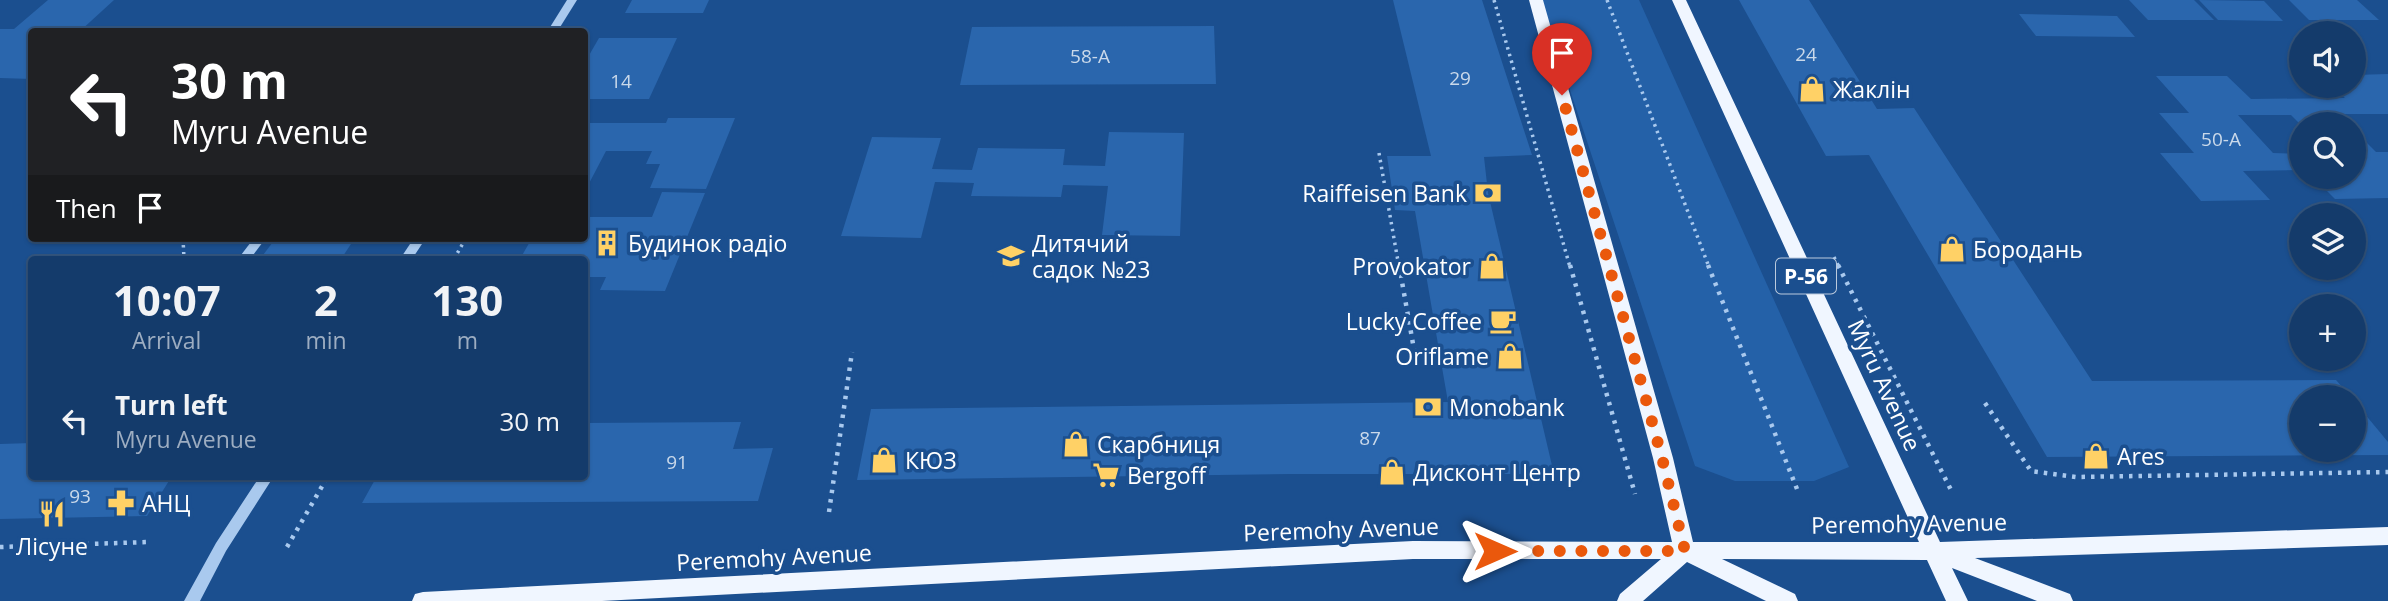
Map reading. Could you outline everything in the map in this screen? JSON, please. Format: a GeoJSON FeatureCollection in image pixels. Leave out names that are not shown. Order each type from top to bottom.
{"type":"FeatureCollection","features":[{"type":"Feature","properties":{"kind":"main road"},"geometry":{"type":"LineString","coordinates":[[1536,0],[1685,551],[1787,601]]}},
{"type":"Feature","properties":{"kind":"main road","name":"Myru Avenue"},"geometry":{"type":"LineString","coordinates":[[1679,0],[1957,601]]}},
{"type":"Feature","properties":{"kind":"main road","name":"Peremohy Avenue"},"geometry":{"type":"LineString","coordinates":[[423,601],[1413,550],[1933,551],[2388,536]]}},
{"type":"Feature","properties":{"kind":"main road"},"geometry":{"type":"LineString","coordinates":[[1628,601],[1685,551]]}},
{"type":"Feature","properties":{"kind":"main road"},"geometry":{"type":"LineString","coordinates":[[1933,551],[2062,601]]}},
{"type":"Feature","properties":{"kind":"street"},"geometry":{"type":"LineString","coordinates":[[554,28],[572,0]]}},
{"type":"Feature","properties":{"kind":"street"},"geometry":{"type":"LineString","coordinates":[[246,256],[257,242]]}},
{"type":"Feature","properties":{"kind":"street"},"geometry":{"type":"LineString","coordinates":[[192,601],[264,480]]}},
{"type":"Feature","properties":{"kind":"path"},"geometry":{"type":"LineString","coordinates":[[1494,0],[1636,494]]}},
{"type":"Feature","properties":{"kind":"path"},"geometry":{"type":"LineString","coordinates":[[1608,0],[1763,408],[1799,494]]}},
{"type":"Feature","properties":{"kind":"path"},"geometry":{"type":"LineString","coordinates":[[1379,153],[1415,355]]}},
{"type":"Feature","properties":{"kind":"path"},"geometry":{"type":"LineString","coordinates":[[829,512],[852,352]]}},
{"type":"Feature","properties":{"kind":"path"},"geometry":{"type":"LineString","coordinates":[[1905,402],[1953,494]]}},
{"type":"Feature","properties":{"kind":"path"},"geometry":{"type":"LineString","coordinates":[[1985,403],[2031,471],[2076,477],[2388,472]]}},
{"type":"Feature","properties":{"kind":"path"},"geometry":{"type":"LineString","coordinates":[[287,547],[326,480]]}},
{"type":"Feature","properties":{"kind":"path"},"geometry":{"type":"LineString","coordinates":[[0,547],[148,542]]}},
{"type":"Feature","properties":{"kind":"shaded area"},"geometry":{"type":"Polygon","coordinates":[[[1540,0],[1639,0],[1849,467],[1814,481],[1735,481],[1695,466],[1540,0]]]}},
{"type":"Feature","properties":{"kind":"building"},"geometry":{"type":"Polygon","coordinates":[[[48,0],[114,0],[83,28],[28,28],[28,79],[0,78],[0,29],[14,29],[48,0]]]}},
{"type":"Feature","properties":{"kind":"building"},"geometry":{"type":"Polygon","coordinates":[[[632,0],[709,0],[703,13],[625,13],[632,0]]]}},
{"type":"Feature","properties":{"kind":"building"},"geometry":{"type":"Polygon","coordinates":[[[1393,0],[1482,0],[1532,155],[1484,157],[1488,193],[1554,474],[1290,474],[857,480],[871,409],[1448,402],[1415,211],[1395,210],[1387,156],[1431,156],[1393,0]]]}},
{"type":"Feature","properties":{"kind":"building"},"geometry":{"type":"Polygon","coordinates":[[[1739,0],[1809,0],[1877,109],[1914,108],[2092,381],[2336,380],[2340,385],[2289,385],[2289,456],[2047,457],[1869,155],[1826,156],[1739,0]]]}},
{"type":"Feature","properties":{"kind":"building"},"geometry":{"type":"Polygon","coordinates":[[[2129,0],[2194,0],[2214,20],[2148,20],[2129,0]]]}},
{"type":"Feature","properties":{"kind":"building"},"geometry":{"type":"Polygon","coordinates":[[[2199,0],[2264,1],[2283,21],[2218,20],[2199,0]]]}},
{"type":"Feature","properties":{"kind":"building"},"geometry":{"type":"Polygon","coordinates":[[[2289,0],[2357,0],[2379,20],[2309,20],[2289,0]]]}},
{"type":"Feature","properties":{"kind":"building"},"geometry":{"type":"Polygon","coordinates":[[[2019,14],[2117,16],[2135,37],[2036,36],[2019,14]]]}},
{"type":"Feature","properties":{"kind":"building"},"geometry":{"type":"Polygon","coordinates":[[[1214,26],[1216,84],[960,85],[972,27],[1214,26]]]}},
{"type":"Feature","properties":{"kind":"building"},"geometry":{"type":"Polygon","coordinates":[[[599,38],[677,38],[649,99],[588,99],[588,57],[599,38]]]}},
{"type":"Feature","properties":{"kind":"building"},"geometry":{"type":"Polygon","coordinates":[[[2388,74],[2388,114],[2289,112],[2289,115],[2238,115],[2273,153],[2289,154],[2289,170],[2243,171],[2270,200],[2201,201],[2160,153],[2194,153],[2159,113],[2189,113],[2156,76],[2227,76],[2251,99],[2366,98],[2366,75],[2388,74]]]}},
{"type":"Feature","properties":{"kind":"building"},"geometry":{"type":"Polygon","coordinates":[[[668,118],[735,118],[706,189],[650,188],[660,164],[646,164],[652,151],[606,151],[588,185],[588,123],[666,123],[668,118]]]}},
{"type":"Feature","properties":{"kind":"building"},"geometry":{"type":"Polygon","coordinates":[[[1109,132],[1184,133],[1180,236],[1102,235],[1108,186],[1063,185],[1061,197],[971,196],[974,183],[935,182],[921,238],[841,236],[872,137],[941,138],[932,169],[972,170],[978,148],[1065,149],[1063,165],[1105,166],[1109,132]]]}},
{"type":"Feature","properties":{"kind":"building"},"geometry":{"type":"Polygon","coordinates":[[[2366,142],[2376,152],[2388,152],[2388,198],[2335,199],[2325,189],[2366,189],[2366,142]]]}},
{"type":"Feature","properties":{"kind":"building","name":"Будинок радіо"},"geometry":{"type":"Polygon","coordinates":[[[662,192],[705,193],[665,291],[600,290],[606,277],[588,277],[588,256],[522,256],[530,242],[588,242],[588,217],[652,217],[662,192]]]}},
{"type":"Feature","properties":{"kind":"building"},"geometry":{"type":"Polygon","coordinates":[[[273,242],[352,242],[343,256],[262,256],[273,242]]]}},
{"type":"Feature","properties":{"kind":"building"},"geometry":{"type":"Polygon","coordinates":[[[2366,415],[2388,442],[2388,455],[2366,455],[2366,415]]]}},
{"type":"Feature","properties":{"kind":"building"},"geometry":{"type":"Polygon","coordinates":[[[741,422],[733,449],[773,448],[758,501],[362,503],[375,480],[588,480],[588,423],[741,422]]]}},
{"type":"Feature","properties":{"kind":"building"},"geometry":{"type":"Polygon","coordinates":[[[28,443],[28,480],[170,480],[147,516],[0,519],[0,444],[28,443]]]}},
{"type":"Feature","properties":{"kind":"place","name":"Жаклін"},"geometry":{"type":"Point","coordinates":[1812,89]}},
{"type":"Feature","properties":{"kind":"place","name":"Raiffeisen Bank"},"geometry":{"type":"Point","coordinates":[1488,193]}},
{"type":"Feature","properties":{"kind":"place","name":"Будинок радіо"},"geometry":{"type":"Point","coordinates":[607,243]}},
{"type":"Feature","properties":{"kind":"place","name":"Бородань"},"geometry":{"type":"Point","coordinates":[1952,249]}},
{"type":"Feature","properties":{"kind":"place","name":"Дитячий садок №23"},"geometry":{"type":"Point","coordinates":[1011,256]}},
{"type":"Feature","properties":{"kind":"place","name":"Provokator"},"geometry":{"type":"Point","coordinates":[1492,266]}},
{"type":"Feature","properties":{"kind":"place","name":"Lucky Coffee"},"geometry":{"type":"Point","coordinates":[1503,321]}},
{"type":"Feature","properties":{"kind":"place","name":"Oriflame"},"geometry":{"type":"Point","coordinates":[1510,356]}},
{"type":"Feature","properties":{"kind":"place","name":"Monobank"},"geometry":{"type":"Point","coordinates":[1428,407]}},
{"type":"Feature","properties":{"kind":"place","name":"Скарбниця"},"geometry":{"type":"Point","coordinates":[1076,444]}},
{"type":"Feature","properties":{"kind":"place","name":"Ares"},"geometry":{"type":"Point","coordinates":[2096,456]}},
{"type":"Feature","properties":{"kind":"place","name":"КЮЗ"},"geometry":{"type":"Point","coordinates":[884,460]}},
{"type":"Feature","properties":{"kind":"place","name":"Дисконт Центр"},"geometry":{"type":"Point","coordinates":[1392,472]}},
{"type":"Feature","properties":{"kind":"place","name":"Bergoff"},"geometry":{"type":"Point","coordinates":[1106,475]}},
{"type":"Feature","properties":{"kind":"place","name":"АНЦ"},"geometry":{"type":"Point","coordinates":[121,503]}},
{"type":"Feature","properties":{"kind":"place","name":"Лісуне"},"geometry":{"type":"Point","coordinates":[52,514]}},
{"type":"Feature","properties":{"kind":"route"},"geometry":{"type":"LineString","coordinates":[[1495,551],[1685,551],[1562,95]]}}]}
